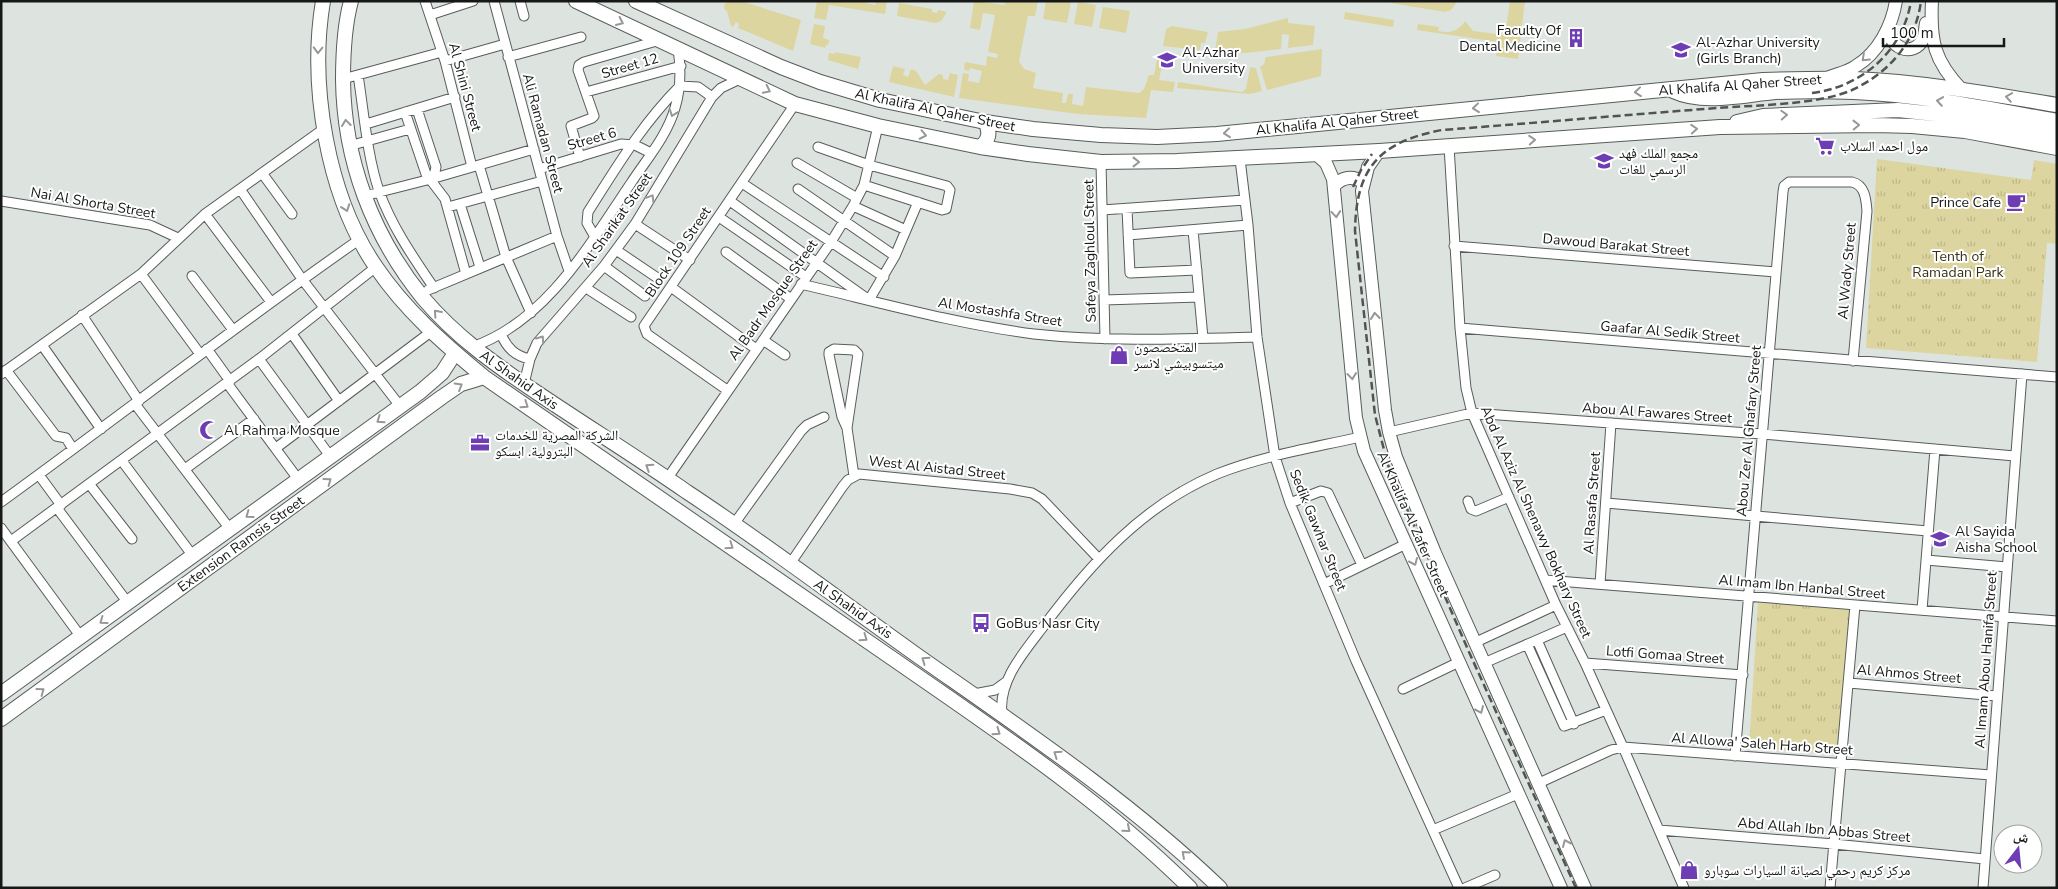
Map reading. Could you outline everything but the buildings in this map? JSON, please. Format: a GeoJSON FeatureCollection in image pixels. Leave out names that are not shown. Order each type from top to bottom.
{"type":"FeatureCollection","features":[{"type":"Feature","properties":{"kind":"main road","name":"Al Shahid Axis"},"geometry":{"type":"LineString","coordinates":[[323,1],[318,84],[325,128],[337,180],[349,215],[376,267],[395,292],[432,332],[484,377],[1058,775],[1138,838],[1190,888]]}},
{"type":"Feature","properties":{"kind":"main road","name":"Al Shahid Axis"},"geometry":{"type":"LineString","coordinates":[[351,1],[346,27],[343,79],[344,108],[349,146],[357,177],[376,225],[393,254],[420,294],[448,325],[472,347],[524,384],[705,503],[1105,789],[1184,853],[1220,888]]}},
{"type":"Feature","properties":{"kind":"main road","name":"Al Khalifa Al Qaher Street"},"geometry":{"type":"LineString","coordinates":[[576,1],[593,6],[795,104],[878,126],[980,147],[1028,154],[1101,162],[1240,159],[1720,127]]}},
{"type":"Feature","properties":{"kind":"main road","name":"Al Khalifa Al Qaher Street"},"geometry":{"type":"LineString","coordinates":[[636,1],[781,67],[820,82],[880,100],[1033,130],[1149,137],[1217,134],[1763,80],[1874,80],[1962,90],[2057,105]]}},
{"type":"Feature","properties":{"kind":"main road"},"geometry":{"type":"LineString","coordinates":[[1667,89],[1703,98],[1801,92],[1880,94],[1940,101],[2057,121]]}},
{"type":"Feature","properties":{"kind":"main road"},"geometry":{"type":"LineString","coordinates":[[1720,127],[1745,119],[1763,116],[1852,110],[1898,110],[1963,117],[2057,134]]}},
{"type":"Feature","properties":{"kind":"main road"},"geometry":{"type":"LineString","coordinates":[[980,147],[988,136],[985,122]]}},
{"type":"Feature","properties":{"kind":"main road"},"geometry":{"type":"LineString","coordinates":[[1720,127],[1875,124],[1912,126],[1965,131],[2057,148]]}},
{"type":"Feature","properties":{"kind":"main road"},"geometry":{"type":"LineString","coordinates":[[1028,154],[1023,149],[1022,142],[1024,135],[1033,130]]}},
{"type":"Feature","properties":{"kind":"main road"},"geometry":{"type":"LineString","coordinates":[[337,180],[342,184],[349,184],[357,177]]}},
{"type":"Feature","properties":{"kind":"main road"},"geometry":{"type":"LineString","coordinates":[[376,267],[382,257],[393,254]]}},
{"type":"Feature","properties":{"kind":"main road","name":"Extension Ramsis Street"},"geometry":{"type":"LineString","coordinates":[[1,694],[420,392],[442,372],[455,353]]}},
{"type":"Feature","properties":{"kind":"main road","name":"Extension Ramsis Street"},"geometry":{"type":"LineString","coordinates":[[1,719],[461,384],[484,377]]}},
{"type":"Feature","properties":{"kind":"main road"},"geometry":{"type":"LineString","coordinates":[[420,392],[430,406]]}},
{"type":"Feature","properties":{"kind":"main road"},"geometry":{"type":"LineString","coordinates":[[673,507],[681,499],[682,488]]}},
{"type":"Feature","properties":{"kind":"main road"},"geometry":{"type":"LineString","coordinates":[[690,519],[696,507],[705,503]]}},
{"type":"Feature","properties":{"kind":"street","name":"Al Shini Street"},"geometry":{"type":"LineString","coordinates":[[426,1],[476,166],[488,196],[506,256],[531,313]]}},
{"type":"Feature","properties":{"kind":"street"},"geometry":{"type":"LineString","coordinates":[[430,14],[473,1]]}},
{"type":"Feature","properties":{"kind":"street","name":"Ali Ramadan Street"},"geometry":{"type":"LineString","coordinates":[[494,1],[557,236],[569,271]]}},
{"type":"Feature","properties":{"kind":"street"},"geometry":{"type":"LineString","coordinates":[[520,1],[524,16]]}},
{"type":"Feature","properties":{"kind":"street"},"geometry":{"type":"LineString","coordinates":[[1896,1],[1890,36],[1894,43],[1905,49],[1917,46],[1924,38],[1928,10],[1932,1]]}},
{"type":"Feature","properties":{"kind":"street"},"geometry":{"type":"LineString","coordinates":[[1932,1],[1931,28],[1934,45],[1940,62],[1962,90]]}},
{"type":"Feature","properties":{"kind":"street"},"geometry":{"type":"LineString","coordinates":[[1824,79],[1856,67],[1880,42],[1891,23]]}},
{"type":"Feature","properties":{"kind":"street"},"geometry":{"type":"LineString","coordinates":[[508,57],[581,37]]}},
{"type":"Feature","properties":{"kind":"street"},"geometry":{"type":"LineString","coordinates":[[580,157],[571,127],[572,124],[594,117],[578,68],[581,63],[661,40]]}},
{"type":"Feature","properties":{"kind":"street"},"geometry":{"type":"LineString","coordinates":[[343,79],[505,44]]}},
{"type":"Feature","properties":{"kind":"street","name":"Al Sharikat Street"},"geometry":{"type":"LineString","coordinates":[[472,347],[501,334],[531,313],[569,271],[595,237],[651,153],[673,116],[680,86],[681,66],[678,48]]}},
{"type":"Feature","properties":{"kind":"street","name":"Street 12"},"geometry":{"type":"LineString","coordinates":[[586,92],[681,66]]}},
{"type":"Feature","properties":{"kind":"street"},"geometry":{"type":"LineString","coordinates":[[358,75],[368,142],[380,192],[402,240],[434,288]]}},
{"type":"Feature","properties":{"kind":"street","name":"Al Sharikat Street"},"geometry":{"type":"LineString","coordinates":[[524,384],[530,359],[542,335],[586,288],[635,224],[712,97],[721,88],[743,78]]}},
{"type":"Feature","properties":{"kind":"street"},"geometry":{"type":"LineString","coordinates":[[595,237],[587,223],[588,212],[657,109],[680,86],[698,87],[712,97]]}},
{"type":"Feature","properties":{"kind":"street"},"geometry":{"type":"LineString","coordinates":[[366,124],[455,97]]}},
{"type":"Feature","properties":{"kind":"street","name":"Block 109 Street"},"geometry":{"type":"LineString","coordinates":[[727,390],[645,332],[644,326],[795,104]]}},
{"type":"Feature","properties":{"kind":"street"},"geometry":{"type":"LineString","coordinates":[[417,109],[436,167],[430,179]]}},
{"type":"Feature","properties":{"kind":"street"},"geometry":{"type":"LineString","coordinates":[[405,112],[426,174],[443,195],[448,207],[466,274]]}},
{"type":"Feature","properties":{"kind":"street","name":"Al Badr Mosque Street"},"geometry":{"type":"LineString","coordinates":[[667,478],[844,222],[864,185],[878,126]]}},
{"type":"Feature","properties":{"kind":"street"},"geometry":{"type":"LineString","coordinates":[[73,449],[66,438],[56,436],[4,372],[141,274],[206,214],[325,128]]}},
{"type":"Feature","properties":{"kind":"street"},"geometry":{"type":"LineString","coordinates":[[349,146],[410,129]]}},
{"type":"Feature","properties":{"kind":"street","name":"Street 6"},"geometry":{"type":"LineString","coordinates":[[539,169],[620,144],[632,144],[651,153]]}},
{"type":"Feature","properties":{"kind":"street","name":"Abd Al Aziz Al Shenawy Bokhary Street"},"geometry":{"type":"LineString","coordinates":[[1449,146],[1460,328],[1466,388],[1472,413],[1556,605],[1623,747],[1684,888]]}},
{"type":"Feature","properties":{"kind":"street"},"geometry":{"type":"LineString","coordinates":[[818,147],[869,165],[949,188],[950,193],[946,209],[944,210],[864,185]]}},
{"type":"Feature","properties":{"kind":"street"},"geometry":{"type":"LineString","coordinates":[[364,196],[534,149]]}},
{"type":"Feature","properties":{"kind":"street","name":"Al Khalifa Al Zafer Street"},"geometry":{"type":"LineString","coordinates":[[1379,151],[1368,167],[1363,182],[1363,200],[1389,432],[1396,457],[1474,643],[1585,888]]}},
{"type":"Feature","properties":{"kind":"street","name":"Al Khalifa Al Zafer Street"},"geometry":{"type":"LineString","coordinates":[[1316,154],[1329,168],[1334,186],[1360,437],[1368,462],[1561,888]]}},
{"type":"Feature","properties":{"kind":"street","name":"Sedik Gawhar Street"},"geometry":{"type":"LineString","coordinates":[[1240,159],[1248,225],[1257,337],[1275,457],[1290,503],[1356,660],[1458,888]]}},
{"type":"Feature","properties":{"kind":"street","name":"Safeya Zaghloul Street"},"geometry":{"type":"LineString","coordinates":[[1101,162],[1105,339]]}},
{"type":"Feature","properties":{"kind":"street"},"geometry":{"type":"LineString","coordinates":[[797,163],[855,202],[906,230]]}},
{"type":"Feature","properties":{"kind":"street"},"geometry":{"type":"LineString","coordinates":[[262,173],[292,214]]}},
{"type":"Feature","properties":{"kind":"street"},"geometry":{"type":"LineString","coordinates":[[1334,186],[1340,180],[1347,178],[1356,178],[1363,182]]}},
{"type":"Feature","properties":{"kind":"street"},"geometry":{"type":"LineString","coordinates":[[448,207],[542,181]]}},
{"type":"Feature","properties":{"kind":"street","name":"Abou Zer Al Ghafary Street"},"geometry":{"type":"LineString","coordinates":[[1735,756],[1783,192],[1786,184],[1792,181],[1852,182],[1859,185]]}},
{"type":"Feature","properties":{"kind":"street"},"geometry":{"type":"LineString","coordinates":[[742,183],[884,277]]}},
{"type":"Feature","properties":{"kind":"street","name":"Al Wady Street"},"geometry":{"type":"LineString","coordinates":[[1853,361],[1867,211],[1866,198],[1859,185]]}},
{"type":"Feature","properties":{"kind":"street"},"geometry":{"type":"LineString","coordinates":[[240,189],[302,279],[400,406]]}},
{"type":"Feature","properties":{"kind":"street"},"geometry":{"type":"LineString","coordinates":[[798,189],[895,256]]}},
{"type":"Feature","properties":{"kind":"street"},"geometry":{"type":"LineString","coordinates":[[730,200],[869,300],[895,256],[918,202]]}},
{"type":"Feature","properties":{"kind":"street"},"geometry":{"type":"LineString","coordinates":[[1102,210],[1245,200]]}},
{"type":"Feature","properties":{"kind":"street","name":"Nai Al Shorta Street"},"geometry":{"type":"LineString","coordinates":[[1,201],[150,225],[178,238]]}},
{"type":"Feature","properties":{"kind":"street"},"geometry":{"type":"LineString","coordinates":[[460,204],[480,267]]}},
{"type":"Feature","properties":{"kind":"street"},"geometry":{"type":"LineString","coordinates":[[1127,208],[1130,273],[1197,270]]}},
{"type":"Feature","properties":{"kind":"street"},"geometry":{"type":"LineString","coordinates":[[206,214],[271,302]]}},
{"type":"Feature","properties":{"kind":"street"},"geometry":{"type":"LineString","coordinates":[[719,217],[804,280]]}},
{"type":"Feature","properties":{"kind":"street"},"geometry":{"type":"LineString","coordinates":[[635,224],[690,260]]}},
{"type":"Feature","properties":{"kind":"street"},"geometry":{"type":"LineString","coordinates":[[1128,235],[1248,225]]}},
{"type":"Feature","properties":{"kind":"street"},"geometry":{"type":"LineString","coordinates":[[1193,230],[1203,338]]}},
{"type":"Feature","properties":{"kind":"street"},"geometry":{"type":"LineString","coordinates":[[420,294],[557,236]]}},
{"type":"Feature","properties":{"kind":"street"},"geometry":{"type":"LineString","coordinates":[[1,502],[137,403],[203,351],[360,239]]}},
{"type":"Feature","properties":{"kind":"street","name":"Dawoud Barakat Street"},"geometry":{"type":"LineString","coordinates":[[1454,246],[1776,272]]}},
{"type":"Feature","properties":{"kind":"street"},"geometry":{"type":"LineString","coordinates":[[616,250],[656,277]]}},
{"type":"Feature","properties":{"kind":"street"},"geometry":{"type":"LineString","coordinates":[[726,252],[791,300]]}},
{"type":"Feature","properties":{"kind":"street"},"geometry":{"type":"LineString","coordinates":[[604,266],[645,296]]}},
{"type":"Feature","properties":{"kind":"street"},"geometry":{"type":"LineString","coordinates":[[11,542],[259,359],[376,267]]}},
{"type":"Feature","properties":{"kind":"street"},"geometry":{"type":"LineString","coordinates":[[141,274],[228,382],[298,479]]}},
{"type":"Feature","properties":{"kind":"street"},"geometry":{"type":"LineString","coordinates":[[192,276],[233,330]]}},
{"type":"Feature","properties":{"kind":"street","name":"Al Mostashfa Street"},"geometry":{"type":"LineString","coordinates":[[804,280],[869,300],[956,320],[1031,333],[1105,339],[1257,337]]}},
{"type":"Feature","properties":{"kind":"street"},"geometry":{"type":"LineString","coordinates":[[671,287],[756,349]]}},
{"type":"Feature","properties":{"kind":"street"},"geometry":{"type":"LineString","coordinates":[[586,288],[631,317]]}},
{"type":"Feature","properties":{"kind":"street"},"geometry":{"type":"LineString","coordinates":[[1104,300],[1199,298]]}},
{"type":"Feature","properties":{"kind":"street"},"geometry":{"type":"LineString","coordinates":[[82,316],[158,434],[230,529]]}},
{"type":"Feature","properties":{"kind":"street","name":"Gaafar Al Sedik Street"},"geometry":{"type":"LineString","coordinates":[[1460,328],[2057,377]]}},
{"type":"Feature","properties":{"kind":"street"},"geometry":{"type":"LineString","coordinates":[[276,448],[432,332]]}},
{"type":"Feature","properties":{"kind":"street"},"geometry":{"type":"LineString","coordinates":[[292,334],[339,402]]}},
{"type":"Feature","properties":{"kind":"street"},"geometry":{"type":"LineString","coordinates":[[501,334],[511,350],[520,356],[530,359]]}},
{"type":"Feature","properties":{"kind":"street"},"geometry":{"type":"LineString","coordinates":[[763,340],[784,355]]}},
{"type":"Feature","properties":{"kind":"street"},"geometry":{"type":"LineString","coordinates":[[42,345],[101,429]]}},
{"type":"Feature","properties":{"kind":"street"},"geometry":{"type":"LineString","coordinates":[[847,428],[858,354],[854,350],[832,350],[828,356],[842,417],[847,428],[854,476]]}},
{"type":"Feature","properties":{"kind":"street"},"geometry":{"type":"LineString","coordinates":[[259,359],[330,456]]}},
{"type":"Feature","properties":{"kind":"street","name":"Al Imam Abou Hanifa Street"},"geometry":{"type":"LineString","coordinates":[[1983,888],[2022,374]]}},
{"type":"Feature","properties":{"kind":"street","name":"Abou Al Fawares Street"},"geometry":{"type":"LineString","coordinates":[[1389,432],[1472,413],[1762,434],[2015,456]]}},
{"type":"Feature","properties":{"kind":"street"},"geometry":{"type":"LineString","coordinates":[[734,524],[801,431],[824,417]]}},
{"type":"Feature","properties":{"kind":"street"},"geometry":{"type":"LineString","coordinates":[[185,469],[254,419]]}},
{"type":"Feature","properties":{"kind":"street","name":"Al Rasafa Street"},"geometry":{"type":"LineString","coordinates":[[1600,584],[1611,423]]}},
{"type":"Feature","properties":{"kind":"street"},"geometry":{"type":"LineString","coordinates":[[974,694],[995,690],[1006,682],[1055,611],[1099,559],[1142,518],[1188,488],[1218,474],[1275,457],[1360,437]]}},
{"type":"Feature","properties":{"kind":"street"},"geometry":{"type":"LineString","coordinates":[[1922,610],[1935,450]]}},
{"type":"Feature","properties":{"kind":"street"},"geometry":{"type":"LineString","coordinates":[[122,461],[193,556]]}},
{"type":"Feature","properties":{"kind":"street","name":"West Al Aistad Street"},"geometry":{"type":"LineString","coordinates":[[790,564],[843,486],[854,476],[866,474],[1032,493],[1050,506],[1099,559]]}},
{"type":"Feature","properties":{"kind":"street"},"geometry":{"type":"LineString","coordinates":[[39,475],[59,507],[128,603]]}},
{"type":"Feature","properties":{"kind":"street"},"geometry":{"type":"LineString","coordinates":[[90,485],[132,539]]}},
{"type":"Feature","properties":{"kind":"street"},"geometry":{"type":"LineString","coordinates":[[1290,503],[1321,490],[1328,493],[1362,565]]}},
{"type":"Feature","properties":{"kind":"street"},"geometry":{"type":"LineString","coordinates":[[1468,501],[1471,509],[1476,512],[1509,497]]}},
{"type":"Feature","properties":{"kind":"street"},"geometry":{"type":"LineString","coordinates":[[1606,503],[1928,531]]}},
{"type":"Feature","properties":{"kind":"street"},"geometry":{"type":"LineString","coordinates":[[1,528],[81,637]]}},
{"type":"Feature","properties":{"kind":"street"},"geometry":{"type":"LineString","coordinates":[[1324,584],[1406,544]]}},
{"type":"Feature","properties":{"kind":"street"},"geometry":{"type":"LineString","coordinates":[[1926,560],[2007,567]]}},
{"type":"Feature","properties":{"kind":"street","name":"Al Imam Ibn Hanbal Street"},"geometry":{"type":"LineString","coordinates":[[1545,580],[2057,621]]}},
{"type":"Feature","properties":{"kind":"street"},"geometry":{"type":"LineString","coordinates":[[1474,643],[1556,605]]}},
{"type":"Feature","properties":{"kind":"street"},"geometry":{"type":"LineString","coordinates":[[1830,888],[1856,605]]}},
{"type":"Feature","properties":{"kind":"street"},"geometry":{"type":"LineString","coordinates":[[1439,618],[1460,610]]}},
{"type":"Feature","properties":{"kind":"street"},"geometry":{"type":"LineString","coordinates":[[1484,663],[1567,627]]}},
{"type":"Feature","properties":{"kind":"street"},"geometry":{"type":"LineString","coordinates":[[1537,640],[1574,724]]}},
{"type":"Feature","properties":{"kind":"street"},"geometry":{"type":"LineString","coordinates":[[1527,644],[1562,725],[1566,727],[1606,710]]}},
{"type":"Feature","properties":{"kind":"street"},"geometry":{"type":"LineString","coordinates":[[1403,689],[1459,662]]}},
{"type":"Feature","properties":{"kind":"street","name":"Lotfi Gomaa Street"},"geometry":{"type":"LineString","coordinates":[[1585,663],[1743,674]]}},
{"type":"Feature","properties":{"kind":"street"},"geometry":{"type":"LineString","coordinates":[[1002,714],[1001,701],[1006,682]]}},
{"type":"Feature","properties":{"kind":"street","name":"Al Ahmos Street"},"geometry":{"type":"LineString","coordinates":[[1848,683],[1997,696]]}},
{"type":"Feature","properties":{"kind":"street","name":"Al Allowa' Saleh Harb Street"},"geometry":{"type":"LineString","coordinates":[[1539,783],[1611,750],[1623,747],[1991,775]]}},
{"type":"Feature","properties":{"kind":"street"},"geometry":{"type":"LineString","coordinates":[[1433,830],[1518,794]]}},
{"type":"Feature","properties":{"kind":"street","name":"Abd Allah Ibn Abbas Street"},"geometry":{"type":"LineString","coordinates":[[1659,830],[1834,844],[1985,859]]}},
{"type":"Feature","properties":{"kind":"street"},"geometry":{"type":"LineString","coordinates":[[1466,888],[1495,875]]}},
{"type":"Feature","properties":{"kind":"green space"},"geometry":{"type":"Polygon","coordinates":[[[728,1],[741,1],[801,20],[793,51],[738,28],[739,24],[736,22],[733,27],[731,26],[727,11],[724,9],[724,5],[728,1]]]}},
{"type":"Feature","properties":{"kind":"green space"},"geometry":{"type":"Polygon","coordinates":[[[817,1],[866,1],[866,3],[875,5],[876,1],[887,1],[885,14],[829,5],[826,20],[814,18],[817,1]]]}},
{"type":"Feature","properties":{"kind":"green space"},"geometry":{"type":"Polygon","coordinates":[[[974,1],[1005,5],[1005,3],[995,1],[1038,1],[1035,16],[1028,16],[1019,61],[1024,69],[1036,73],[1033,88],[1063,93],[1062,103],[1066,103],[1068,94],[1073,94],[1072,104],[1083,106],[1086,87],[1139,93],[1144,89],[1149,75],[1154,75],[1158,54],[1164,55],[1159,80],[1175,82],[1173,92],[1151,90],[1146,118],[1078,114],[959,98],[963,73],[969,74],[968,81],[979,83],[982,71],[970,68],[969,71],[964,70],[965,62],[986,66],[987,56],[997,58],[998,54],[988,52],[995,15],[983,13],[980,30],[970,28],[974,1]]]}},
{"type":"Feature","properties":{"kind":"green space"},"geometry":{"type":"Polygon","coordinates":[[[1046,1],[1071,2],[1067,23],[1043,19],[1046,1]]]}},
{"type":"Feature","properties":{"kind":"green space"},"geometry":{"type":"Polygon","coordinates":[[[1391,1],[1457,2],[1451,10],[1445,12],[1391,3],[1391,1]]]}},
{"type":"Feature","properties":{"kind":"green space"},"geometry":{"type":"Polygon","coordinates":[[[1510,1],[1525,1],[1518,59],[1496,56],[1498,42],[1417,30],[1418,24],[1439,27],[1438,31],[1450,32],[1460,27],[1465,21],[1473,31],[1505,35],[1510,1]]]}},
{"type":"Feature","properties":{"kind":"green space"},"geometry":{"type":"Polygon","coordinates":[[[1078,2],[1096,5],[1092,27],[1074,24],[1078,2]]]}},
{"type":"Feature","properties":{"kind":"green space"},"geometry":{"type":"Polygon","coordinates":[[[899,3],[932,9],[932,12],[937,13],[938,10],[947,12],[941,21],[936,23],[897,16],[899,3]]]}},
{"type":"Feature","properties":{"kind":"green space"},"geometry":{"type":"Polygon","coordinates":[[[1103,7],[1130,11],[1126,33],[1099,28],[1103,7]]]}},
{"type":"Feature","properties":{"kind":"green space"},"geometry":{"type":"Polygon","coordinates":[[[1345,12],[1394,20],[1393,27],[1344,19],[1345,12]]]}},
{"type":"Feature","properties":{"kind":"green space"},"geometry":{"type":"Polygon","coordinates":[[[1288,18],[1288,23],[1315,26],[1313,45],[1288,48],[1289,35],[1282,34],[1281,49],[1246,53],[1215,51],[1218,32],[1245,29],[1288,18]]]}},
{"type":"Feature","properties":{"kind":"green space"},"geometry":{"type":"Polygon","coordinates":[[[814,24],[825,26],[823,38],[829,40],[825,48],[810,44],[814,24]]]}},
{"type":"Feature","properties":{"kind":"green space"},"geometry":{"type":"Polygon","coordinates":[[[1172,26],[1208,32],[1205,43],[1201,43],[1200,50],[1163,46],[1166,29],[1172,26]]]}},
{"type":"Feature","properties":{"kind":"green space"},"geometry":{"type":"Polygon","coordinates":[[[1322,49],[1321,76],[1267,90],[1260,67],[1264,64],[1266,57],[1322,49]]]}},
{"type":"Feature","properties":{"kind":"green space"},"geometry":{"type":"Polygon","coordinates":[[[835,52],[861,57],[858,69],[828,60],[829,53],[835,54],[835,52]]]}},
{"type":"Feature","properties":{"kind":"green space"},"geometry":{"type":"Polygon","coordinates":[[[893,66],[905,69],[903,75],[908,77],[911,69],[916,71],[925,85],[939,74],[943,75],[943,79],[948,80],[950,73],[958,75],[954,97],[889,82],[893,66]]]}},
{"type":"Feature","properties":{"kind":"green space"},"geometry":{"type":"Polygon","coordinates":[[[1250,67],[1256,68],[1262,91],[1250,94],[1177,88],[1178,82],[1242,92],[1246,89],[1250,67]]]}},
{"type":"Feature","properties":{"kind":"green space","name":"Tenth of Ramadan Park"},"geometry":{"type":"Polygon","coordinates":[[[1877,159],[2031,180],[2034,160],[2057,164],[2057,244],[2047,243],[2037,362],[1866,348],[1877,159]]]}},
{"type":"Feature","properties":{"kind":"green space"},"geometry":{"type":"Polygon","coordinates":[[[1758,602],[1855,609],[1846,755],[1749,748],[1758,602]]]}},
{"type":"Feature","properties":{"kind":"railway"},"geometry":{"type":"LineString","coordinates":[[1812,93],[1847,83],[1877,64],[1899,36],[1911,1]]}},
{"type":"Feature","properties":{"kind":"railway"},"geometry":{"type":"LineString","coordinates":[[1576,888],[1469,652],[1388,465],[1375,415],[1355,231],[1356,209],[1360,190],[1366,175],[1375,161],[1387,151],[1402,142],[1420,135],[1442,130],[1786,104],[1838,95],[1865,83],[1889,65],[1907,43],[1918,16],[1921,1]]}},
{"type":"Feature","properties":{"kind":"railway"},"geometry":{"type":"LineString","coordinates":[[1353,187],[1361,170],[1372,154]]}},
{"type":"Feature","properties":{"kind":"place","name":"Faculty Of Dental Medicine"},"geometry":{"type":"Point","coordinates":[1576,38]}},
{"type":"Feature","properties":{"kind":"place","name":"Al-Azhar University (Girls Branch)"},"geometry":{"type":"Point","coordinates":[1681,50]}},
{"type":"Feature","properties":{"kind":"place","name":"Al-Azhar University"},"geometry":{"type":"Point","coordinates":[1167,60]}},
{"type":"Feature","properties":{"kind":"place","name":"مول احمد السلاب"},"geometry":{"type":"Point","coordinates":[1825,146]}},
{"type":"Feature","properties":{"kind":"place","name":"مجمع الملك فهد الرسمي للغات"},"geometry":{"type":"Point","coordinates":[1604,161]}},
{"type":"Feature","properties":{"kind":"place","name":"Prince Cafe"},"geometry":{"type":"Point","coordinates":[2016,202]}},
{"type":"Feature","properties":{"kind":"place","name":"المتخصصون ميتسوبيشي لانسر"},"geometry":{"type":"Point","coordinates":[1119,355]}},
{"type":"Feature","properties":{"kind":"place","name":"Al Rahma Mosque"},"geometry":{"type":"Point","coordinates":[209,430]}},
{"type":"Feature","properties":{"kind":"place","name":"الشركة المصرية للخدمات البترولية. ابسكو"},"geometry":{"type":"Point","coordinates":[480,443]}},
{"type":"Feature","properties":{"kind":"place","name":"Al Sayida Aisha School"},"geometry":{"type":"Point","coordinates":[1940,539]}},
{"type":"Feature","properties":{"kind":"place","name":"GoBus Nasr City"},"geometry":{"type":"Point","coordinates":[981,623]}},
{"type":"Feature","properties":{"kind":"place","name":"مركز كريم رحمي لصيانة السيارات سوبارو"},"geometry":{"type":"Point","coordinates":[1689,870]}}]}
